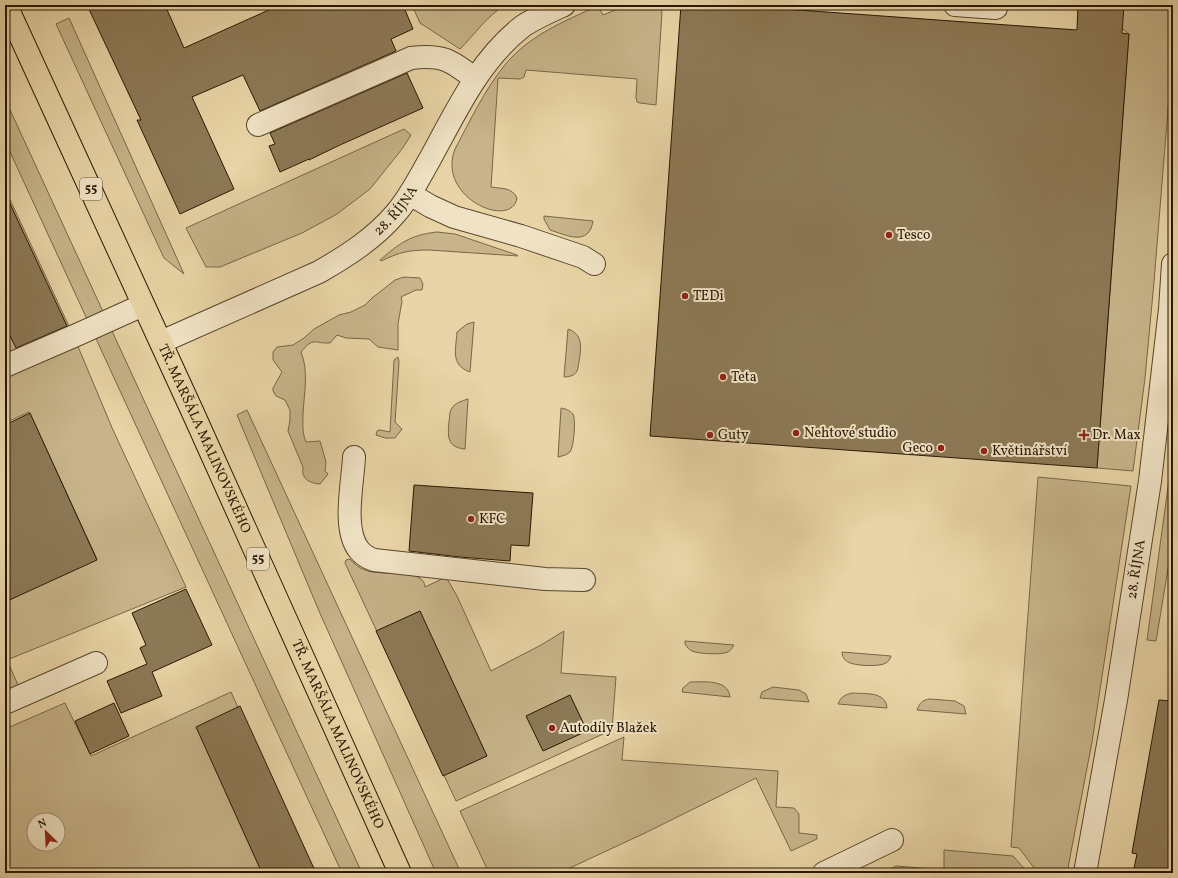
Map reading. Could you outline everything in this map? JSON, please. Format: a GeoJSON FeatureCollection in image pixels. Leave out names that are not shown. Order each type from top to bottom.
{"type":"FeatureCollection","features":[{"type":"Feature","properties":{"kind":"main road","name":"TŘ. MARŠÁLA MALINOVSKÉHO"},"geometry":{"type":"LineString","coordinates":[[6,5],[161,342],[400,873]]}},
{"type":"Feature","properties":{"kind":"street","name":"28. ŘÍJNA"},"geometry":{"type":"LineString","coordinates":[[161,342],[319,272],[356,250],[382,229],[410,194],[475,79],[490,58],[502,45],[525,25],[564,5]]}},
{"type":"Feature","properties":{"kind":"street"},"geometry":{"type":"LineString","coordinates":[[956,5],[996,8],[996,5]]}},
{"type":"Feature","properties":{"kind":"street"},"geometry":{"type":"LineString","coordinates":[[258,125],[411,58],[424,56],[446,60],[457,65],[475,79]]}},
{"type":"Feature","properties":{"kind":"street"},"geometry":{"type":"LineString","coordinates":[[410,194],[430,206],[454,217],[528,238],[583,257],[594,264]]}},
{"type":"Feature","properties":{"kind":"street","name":"28. ŘÍJNA"},"geometry":{"type":"LineString","coordinates":[[1086,873],[1116,700],[1150,481],[1171,309],[1173,264]]}},
{"type":"Feature","properties":{"kind":"street"},"geometry":{"type":"LineString","coordinates":[[5,366],[81,334],[143,305]]}},
{"type":"Feature","properties":{"kind":"street"},"geometry":{"type":"LineString","coordinates":[[354,457],[350,515],[351,530],[353,540],[358,549],[365,556],[374,560],[544,578],[584,580]]}},
{"type":"Feature","properties":{"kind":"street"},"geometry":{"type":"LineString","coordinates":[[5,703],[96,663]]}},
{"type":"Feature","properties":{"kind":"street"},"geometry":{"type":"LineString","coordinates":[[824,873],[892,840]]}},
{"type":"Feature","properties":{"kind":"shaded area"},"geometry":{"type":"Polygon","coordinates":[[[412,5],[505,5],[487,20],[460,49],[420,23],[412,5]]]}},
{"type":"Feature","properties":{"kind":"shaded area"},"geometry":{"type":"Polygon","coordinates":[[[627,5],[652,5],[659,7],[662,12],[656,105],[637,102],[637,79],[526,70],[524,77],[520,79],[498,78],[491,187],[509,190],[515,194],[517,198],[512,207],[503,211],[490,209],[477,204],[465,194],[456,182],[452,166],[455,149],[484,96],[504,66],[514,55],[535,38],[572,17],[598,6],[603,15],[627,5]]]}},
{"type":"Feature","properties":{"kind":"shaded area"},"geometry":{"type":"Polygon","coordinates":[[[1124,5],[1173,5],[1170,85],[1154,282],[1145,378],[1133,471],[1097,468],[1129,34],[1120,27],[1124,5]]]}},
{"type":"Feature","properties":{"kind":"shaded area"},"geometry":{"type":"Polygon","coordinates":[[[69,18],[184,274],[164,258],[56,24],[69,18]]]}},
{"type":"Feature","properties":{"kind":"shaded area"},"geometry":{"type":"Polygon","coordinates":[[[5,99],[362,873],[342,873],[5,141],[5,99]]]}},
{"type":"Feature","properties":{"kind":"shaded area"},"geometry":{"type":"Polygon","coordinates":[[[404,129],[411,135],[402,149],[370,189],[337,214],[302,233],[220,267],[206,267],[186,228],[404,129]]]}},
{"type":"Feature","properties":{"kind":"shaded area"},"geometry":{"type":"Polygon","coordinates":[[[5,189],[74,337],[113,430],[186,587],[7,660],[18,685],[5,693],[5,659],[7,658],[5,653],[5,599],[97,559],[29,412],[5,423],[5,189]]]}},
{"type":"Feature","properties":{"kind":"shaded area"},"geometry":{"type":"Polygon","coordinates":[[[544,216],[593,221],[591,229],[587,234],[582,237],[576,237],[550,230],[544,216]]]}},
{"type":"Feature","properties":{"kind":"shaded area"},"geometry":{"type":"Polygon","coordinates":[[[437,232],[455,234],[518,256],[422,250],[405,252],[381,261],[380,260],[412,238],[437,232]]]}},
{"type":"Feature","properties":{"kind":"shaded area"},"geometry":{"type":"Polygon","coordinates":[[[404,277],[420,278],[423,284],[422,290],[416,290],[401,297],[402,301],[398,324],[398,350],[378,347],[369,339],[346,338],[337,335],[330,343],[312,342],[301,352],[305,367],[303,414],[304,435],[306,442],[320,441],[326,462],[325,471],[328,474],[320,484],[312,483],[303,475],[303,467],[288,431],[290,410],[285,400],[276,396],[273,391],[273,388],[282,372],[273,360],[273,352],[277,347],[293,345],[314,329],[339,315],[351,312],[365,305],[395,280],[404,277]]]}},
{"type":"Feature","properties":{"kind":"shaded area"},"geometry":{"type":"Polygon","coordinates":[[[474,322],[470,372],[459,365],[455,350],[457,332],[467,324],[474,322]]]}},
{"type":"Feature","properties":{"kind":"shaded area"},"geometry":{"type":"Polygon","coordinates":[[[568,329],[574,332],[580,340],[580,351],[578,368],[575,374],[564,377],[568,329]]]}},
{"type":"Feature","properties":{"kind":"shaded area"},"geometry":{"type":"Polygon","coordinates":[[[398,357],[399,362],[395,422],[402,429],[395,438],[385,438],[376,435],[377,431],[380,430],[390,432],[394,360],[398,357]]]}},
{"type":"Feature","properties":{"kind":"shaded area"},"geometry":{"type":"Polygon","coordinates":[[[468,399],[465,449],[454,446],[451,443],[449,426],[450,413],[453,406],[468,399]]]}},
{"type":"Feature","properties":{"kind":"shaded area"},"geometry":{"type":"Polygon","coordinates":[[[561,408],[573,414],[574,433],[573,445],[570,452],[566,455],[558,457],[561,408]]]}},
{"type":"Feature","properties":{"kind":"shaded area"},"geometry":{"type":"Polygon","coordinates":[[[247,410],[461,873],[436,873],[319,611],[237,415],[247,410]]]}},
{"type":"Feature","properties":{"kind":"shaded area"},"geometry":{"type":"Polygon","coordinates":[[[1173,451],[1173,539],[1156,641],[1147,640],[1173,451]]]}},
{"type":"Feature","properties":{"kind":"shaded area"},"geometry":{"type":"Polygon","coordinates":[[[1038,477],[1131,486],[1092,742],[1067,873],[1038,873],[1019,848],[1011,847],[1038,477]]]}},
{"type":"Feature","properties":{"kind":"shaded area"},"geometry":{"type":"Polygon","coordinates":[[[350,559],[359,567],[371,572],[412,575],[423,581],[425,587],[446,577],[457,596],[491,671],[541,645],[564,631],[561,673],[616,677],[612,730],[456,801],[345,563],[346,560],[350,559]]]}},
{"type":"Feature","properties":{"kind":"shaded area"},"geometry":{"type":"Polygon","coordinates":[[[685,641],[734,645],[728,652],[716,654],[695,652],[690,650],[685,644],[685,641]]]}},
{"type":"Feature","properties":{"kind":"shaded area"},"geometry":{"type":"Polygon","coordinates":[[[842,652],[891,656],[886,663],[883,664],[861,665],[847,661],[842,655],[842,652]]]}},
{"type":"Feature","properties":{"kind":"shaded area"},"geometry":{"type":"Polygon","coordinates":[[[690,682],[720,684],[725,687],[730,697],[682,692],[683,688],[690,682]]]}},
{"type":"Feature","properties":{"kind":"shaded area"},"geometry":{"type":"Polygon","coordinates":[[[773,687],[799,690],[806,694],[809,702],[760,698],[762,692],[773,687]]]}},
{"type":"Feature","properties":{"kind":"shaded area"},"geometry":{"type":"Polygon","coordinates":[[[231,692],[313,873],[5,873],[5,729],[65,703],[91,756],[231,692]]]}},
{"type":"Feature","properties":{"kind":"shaded area"},"geometry":{"type":"Polygon","coordinates":[[[852,693],[874,694],[879,696],[886,703],[887,708],[838,704],[843,697],[852,693]]]}},
{"type":"Feature","properties":{"kind":"shaded area"},"geometry":{"type":"Polygon","coordinates":[[[930,699],[955,701],[964,706],[966,714],[917,710],[922,702],[930,699]]]}},
{"type":"Feature","properties":{"kind":"shaded area"},"geometry":{"type":"Polygon","coordinates":[[[624,737],[622,760],[778,771],[776,807],[794,808],[799,814],[799,833],[817,835],[817,839],[791,851],[756,778],[645,833],[559,873],[489,873],[460,811],[624,737]]]}},
{"type":"Feature","properties":{"kind":"shaded area"},"geometry":{"type":"Polygon","coordinates":[[[944,850],[1013,856],[1028,873],[882,873],[896,866],[944,870],[944,850]]]}},
{"type":"Feature","properties":{"kind":"building"},"geometry":{"type":"Polygon","coordinates":[[[87,5],[165,5],[184,48],[280,5],[403,5],[413,29],[391,39],[396,51],[260,111],[243,75],[192,97],[234,189],[180,214],[137,120],[141,120],[87,5]]]}},
{"type":"Feature","properties":{"kind":"building","name":"Tesco"},"geometry":{"type":"Polygon","coordinates":[[[681,5],[729,5],[1077,30],[1078,5],[1124,5],[1122,33],[1129,34],[1097,468],[650,436],[681,5]]]}},
{"type":"Feature","properties":{"kind":"building"},"geometry":{"type":"Polygon","coordinates":[[[407,73],[423,108],[280,172],[269,146],[275,144],[270,133],[407,73]]]}},
{"type":"Feature","properties":{"kind":"building"},"geometry":{"type":"Polygon","coordinates":[[[5,193],[67,326],[16,348],[5,325],[5,193]]]}},
{"type":"Feature","properties":{"kind":"building"},"geometry":{"type":"Polygon","coordinates":[[[30,413],[97,560],[5,602],[5,425],[30,413]]]}},
{"type":"Feature","properties":{"kind":"building","name":"KFC"},"geometry":{"type":"Polygon","coordinates":[[[414,485],[533,493],[529,546],[511,545],[510,561],[409,551],[414,485]]]}},
{"type":"Feature","properties":{"kind":"building"},"geometry":{"type":"Polygon","coordinates":[[[186,589],[212,645],[152,672],[162,696],[121,713],[107,681],[147,664],[140,648],[146,645],[132,613],[186,589]]]}},
{"type":"Feature","properties":{"kind":"building"},"geometry":{"type":"Polygon","coordinates":[[[420,611],[487,756],[443,776],[376,631],[420,611]]]}},
{"type":"Feature","properties":{"kind":"building"},"geometry":{"type":"Polygon","coordinates":[[[570,695],[587,731],[543,751],[526,716],[570,695]]]}},
{"type":"Feature","properties":{"kind":"building"},"geometry":{"type":"Polygon","coordinates":[[[1159,700],[1173,701],[1173,873],[1133,873],[1137,854],[1132,853],[1159,700]]]}},
{"type":"Feature","properties":{"kind":"building"},"geometry":{"type":"Polygon","coordinates":[[[114,703],[129,736],[90,754],[75,721],[114,703]]]}},
{"type":"Feature","properties":{"kind":"building"},"geometry":{"type":"Polygon","coordinates":[[[240,706],[316,873],[262,873],[196,727],[240,706]]]}},
{"type":"Feature","properties":{"kind":"place","name":"Tesco"},"geometry":{"type":"Point","coordinates":[889,235]}},
{"type":"Feature","properties":{"kind":"place","name":"TEDi"},"geometry":{"type":"Point","coordinates":[685,296]}},
{"type":"Feature","properties":{"kind":"place","name":"Teta"},"geometry":{"type":"Point","coordinates":[723,377]}},
{"type":"Feature","properties":{"kind":"place","name":"Nehtové studio"},"geometry":{"type":"Point","coordinates":[796,433]}},
{"type":"Feature","properties":{"kind":"place","name":"Guty"},"geometry":{"type":"Point","coordinates":[710,435]}},
{"type":"Feature","properties":{"kind":"place","name":"Dr. Max"},"geometry":{"type":"Point","coordinates":[1084,435]}},
{"type":"Feature","properties":{"kind":"place","name":"Geco"},"geometry":{"type":"Point","coordinates":[941,448]}},
{"type":"Feature","properties":{"kind":"place","name":"Květinářství"},"geometry":{"type":"Point","coordinates":[984,451]}},
{"type":"Feature","properties":{"kind":"place","name":"KFC"},"geometry":{"type":"Point","coordinates":[471,519]}},
{"type":"Feature","properties":{"kind":"place","name":"Autodíly Blažek"},"geometry":{"type":"Point","coordinates":[552,728]}}]}
